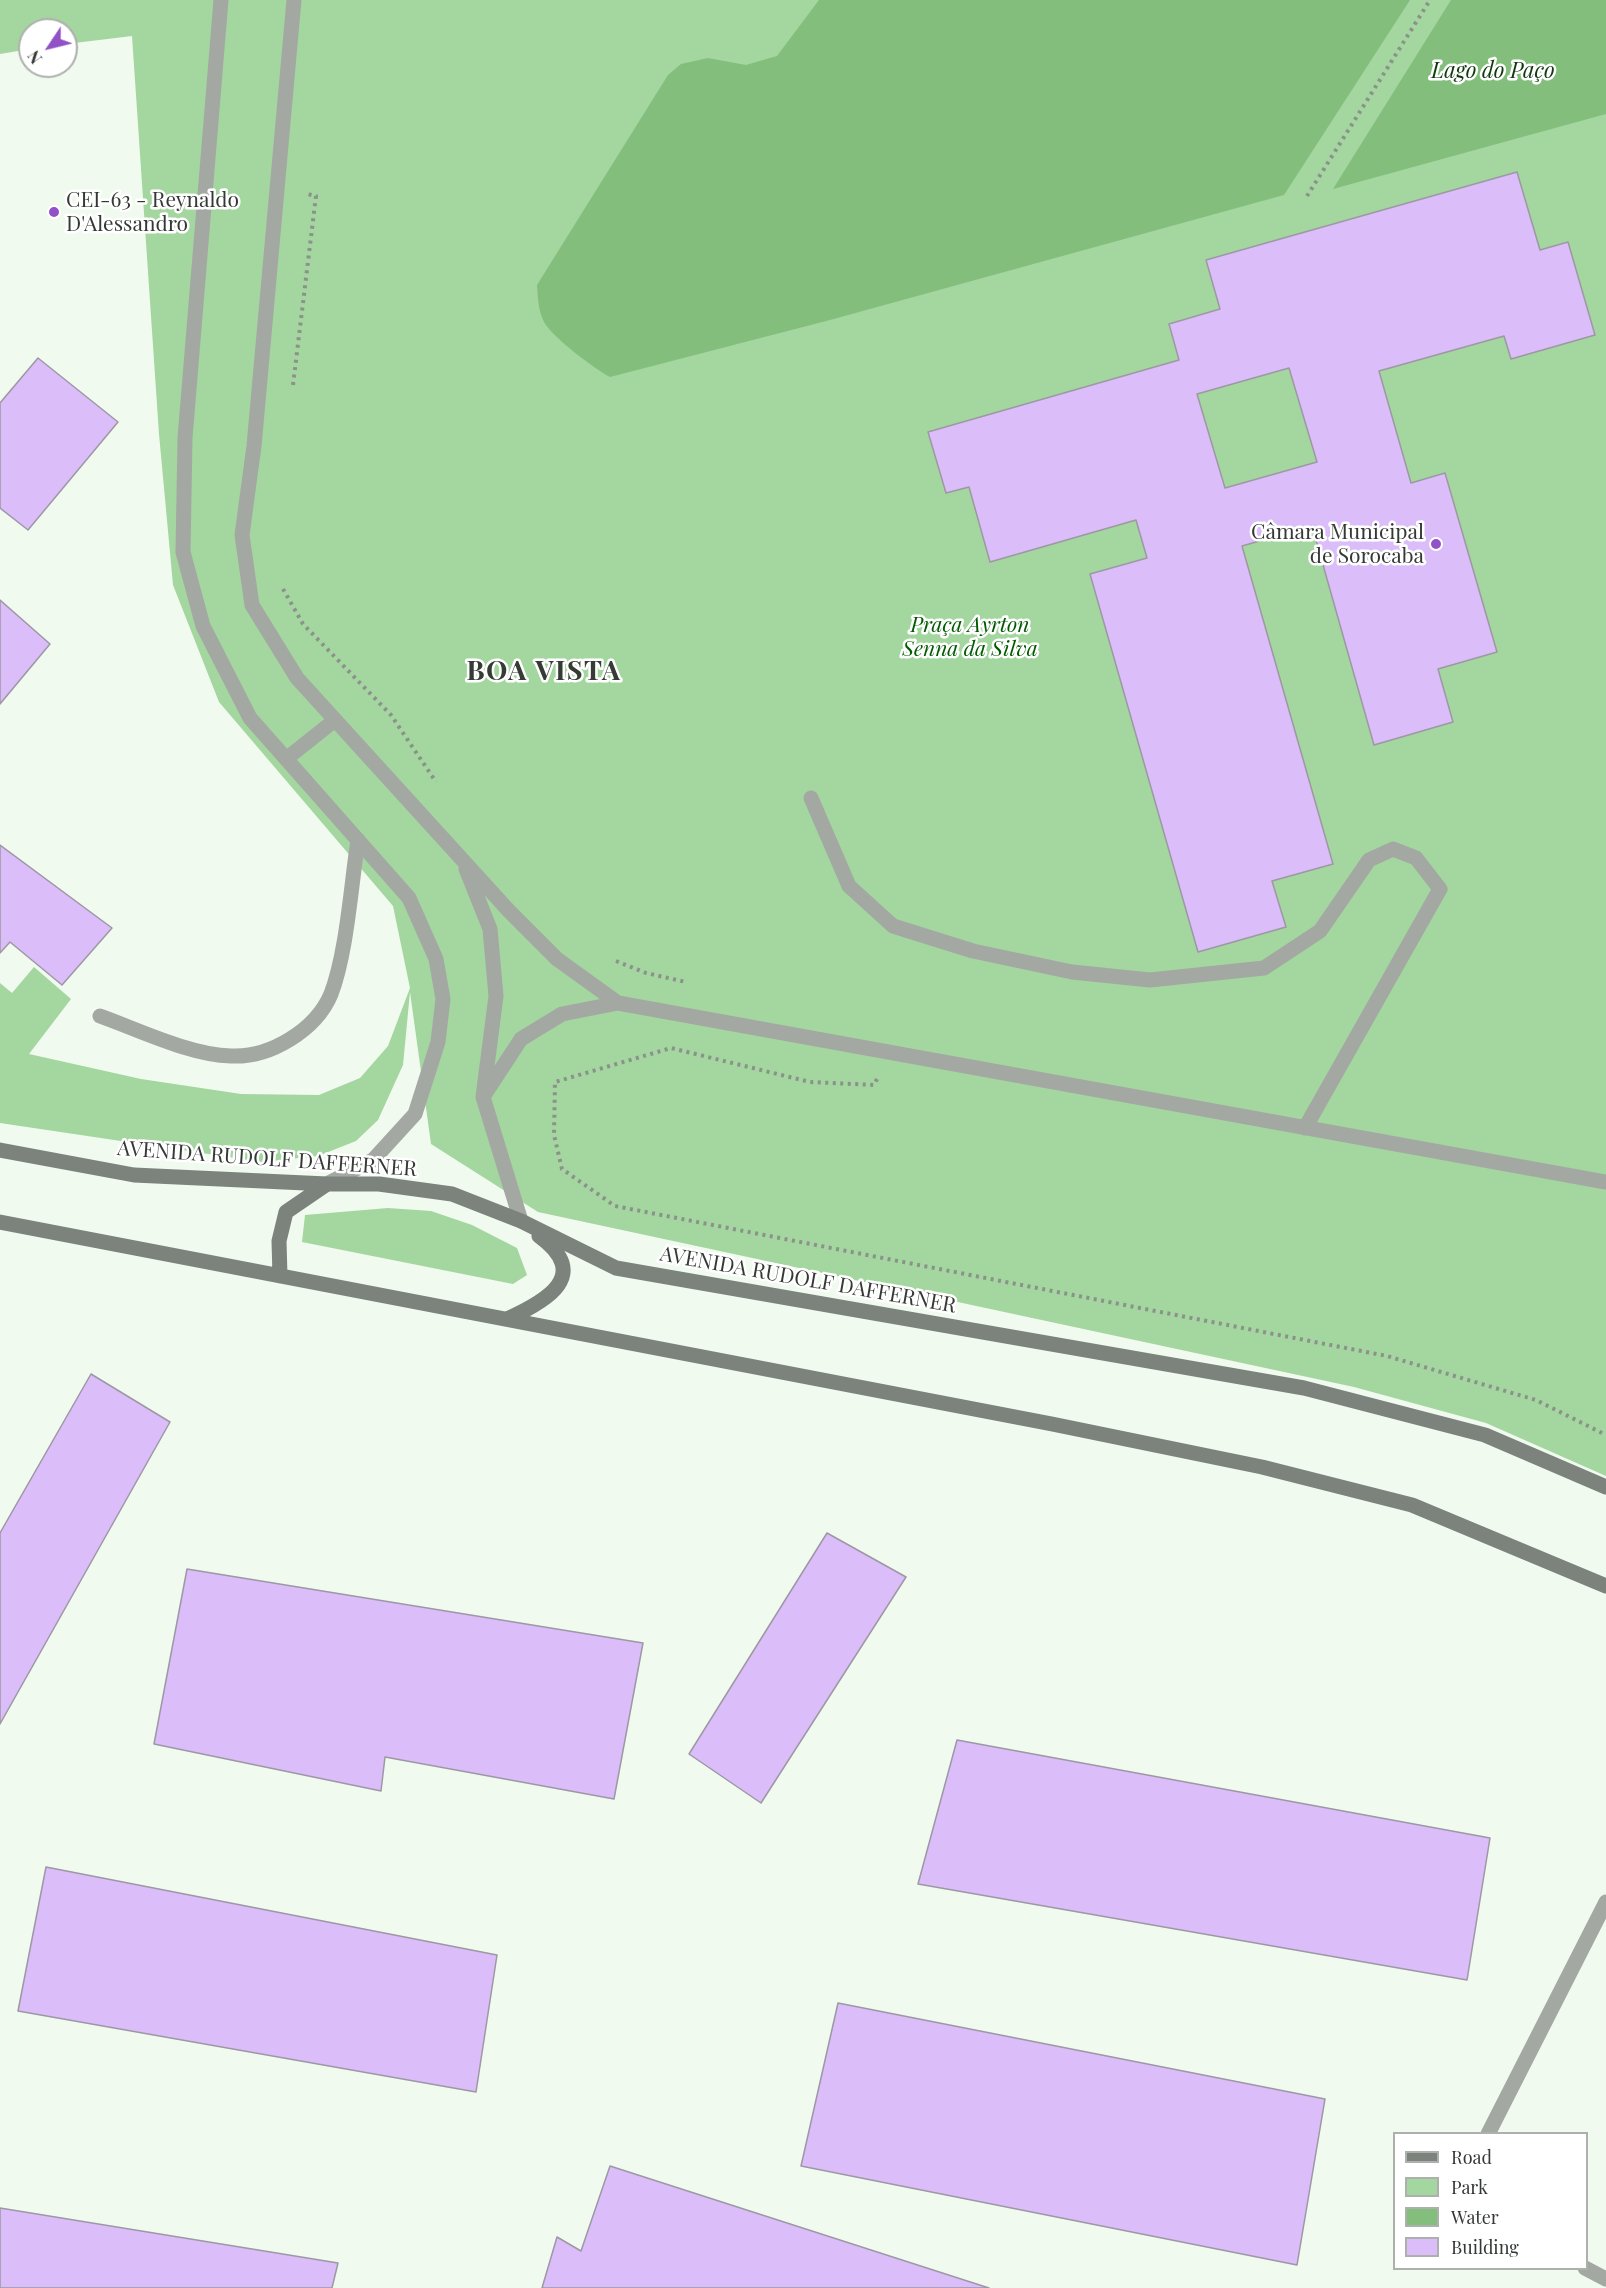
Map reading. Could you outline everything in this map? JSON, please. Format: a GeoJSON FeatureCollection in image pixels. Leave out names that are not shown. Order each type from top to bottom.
{"type":"FeatureCollection","features":[{"type":"Feature","properties":{"kind":"main road","name":"AVENIDA RUDOLF DAFFERNER"},"geometry":{"type":"LineString","coordinates":[[0,1150],[134,1175],[327,1184],[379,1184],[452,1194],[521,1221],[616,1268],[1304,1388],[1485,1435],[1606,1487]]}},
{"type":"Feature","properties":{"kind":"main road"},"geometry":{"type":"LineString","coordinates":[[280,1276],[279,1241],[286,1212],[327,1184]]}},
{"type":"Feature","properties":{"kind":"main road"},"geometry":{"type":"LineString","coordinates":[[507,1319],[546,1300],[556,1290],[563,1276],[560,1257],[549,1244],[521,1221]]}},
{"type":"Feature","properties":{"kind":"main road"},"geometry":{"type":"LineString","coordinates":[[0,1222],[1262,1467],[1412,1505],[1606,1586]]}},
{"type":"Feature","properties":{"kind":"lane"},"geometry":{"type":"LineString","coordinates":[[221,0],[185,438],[183,552],[203,626],[250,718],[409,898],[436,959],[443,999],[438,1042],[415,1114],[373,1160],[327,1184]]}},
{"type":"Feature","properties":{"kind":"lane"},"geometry":{"type":"LineString","coordinates":[[294,0],[254,446],[242,535],[252,605],[297,678],[461,858],[557,959],[618,1003]]}},
{"type":"Feature","properties":{"kind":"lane"},"geometry":{"type":"LineString","coordinates":[[286,759],[335,720]]}},
{"type":"Feature","properties":{"kind":"lane"},"geometry":{"type":"LineString","coordinates":[[811,798],[849,886],[893,926],[973,951],[1072,972],[1150,980],[1264,968],[1320,931],[1369,860],[1393,849],[1416,858],[1440,890],[1305,1128]]}},
{"type":"Feature","properties":{"kind":"lane"},"geometry":{"type":"LineString","coordinates":[[100,1016],[188,1047],[232,1056],[277,1048],[310,1023],[331,995],[344,940],[358,840]]}},
{"type":"Feature","properties":{"kind":"lane"},"geometry":{"type":"LineString","coordinates":[[461,858],[490,929],[496,996],[483,1097],[521,1221]]}},
{"type":"Feature","properties":{"kind":"lane"},"geometry":{"type":"LineString","coordinates":[[483,1097],[521,1039],[562,1014],[618,1003],[1606,1182]]}},
{"type":"Feature","properties":{"kind":"lane"},"geometry":{"type":"LineString","coordinates":[[1489,2132],[1606,1902]]}},
{"type":"Feature","properties":{"kind":"lane"},"geometry":{"type":"LineString","coordinates":[[1588,2270],[1606,2279]]}},
{"type":"Feature","properties":{"kind":"path"},"geometry":{"type":"LineString","coordinates":[[1307,196],[1430,0]]}},
{"type":"Feature","properties":{"kind":"path"},"geometry":{"type":"LineString","coordinates":[[292,394],[316,196]]}},
{"type":"Feature","properties":{"kind":"path"},"geometry":{"type":"LineString","coordinates":[[282,581],[283,592],[303,624],[391,715],[439,787]]}},
{"type":"Feature","properties":{"kind":"path"},"geometry":{"type":"LineString","coordinates":[[614,961],[646,974],[693,983]]}},
{"type":"Feature","properties":{"kind":"path"},"geometry":{"type":"LineString","coordinates":[[888,1052],[874,1085],[810,1082],[671,1048],[555,1082],[554,1136],[562,1169],[615,1206],[1387,1356],[1536,1400],[1606,1435]]}},
{"type":"Feature","properties":{"kind":"green space","name":"Praça Ayrton Senna da Silva"},"geometry":{"type":"Polygon","coordinates":[[[0,0],[1606,0],[1606,1476],[1486,1423],[1354,1387],[538,1212],[431,1144],[410,992],[403,1065],[378,1120],[356,1141],[318,1156],[262,1162],[0,1123],[0,983],[12,993],[34,967],[71,999],[29,1054],[141,1079],[241,1094],[319,1095],[360,1078],[388,1046],[410,988],[393,906],[219,702],[173,585],[159,434],[132,36],[78,43],[78,18],[18,18],[18,51],[0,54],[0,0]]]}},
{"type":"Feature","properties":{"kind":"green space"},"geometry":{"type":"Polygon","coordinates":[[[388,1208],[431,1211],[472,1225],[517,1248],[527,1275],[513,1284],[302,1242],[305,1215],[388,1208]]]}},
{"type":"Feature","properties":{"kind":"water"},"geometry":{"type":"Polygon","coordinates":[[[819,0],[1410,0],[1284,195],[830,320],[610,377],[574,352],[544,322],[537,285],[668,75],[681,64],[708,58],[746,65],[777,56],[819,0]]]}},
{"type":"Feature","properties":{"kind":"water","name":"Lago do Paço"},"geometry":{"type":"Polygon","coordinates":[[[1451,0],[1606,0],[1606,114],[1333,189],[1451,0]]]}},
{"type":"Feature","properties":{"kind":"building"},"geometry":{"type":"Polygon","coordinates":[[[1517,172],[1540,250],[1568,242],[1595,335],[1511,359],[1504,336],[1379,371],[1411,483],[1445,473],[1497,652],[1438,669],[1453,722],[1374,745],[1312,526],[1242,546],[1333,864],[1272,881],[1286,927],[1198,952],[1090,574],[1147,558],[1136,520],[990,562],[969,487],[946,493],[928,432],[1179,360],[1169,324],[1220,309],[1206,260],[1517,172]],[[1289,368],[1197,394],[1225,488],[1317,462],[1289,368]]]}},
{"type":"Feature","properties":{"kind":"building"},"geometry":{"type":"Polygon","coordinates":[[[38,358],[118,422],[28,530],[0,508],[0,403],[38,358]]]}},
{"type":"Feature","properties":{"kind":"building"},"geometry":{"type":"Polygon","coordinates":[[[0,600],[50,644],[0,704],[0,600]]]}},
{"type":"Feature","properties":{"kind":"building"},"geometry":{"type":"Polygon","coordinates":[[[0,845],[112,928],[62,985],[10,942],[0,953],[0,845]]]}},
{"type":"Feature","properties":{"kind":"building"},"geometry":{"type":"Polygon","coordinates":[[[91,1374],[170,1422],[0,1724],[0,1533],[91,1374]]]}},
{"type":"Feature","properties":{"kind":"building"},"geometry":{"type":"Polygon","coordinates":[[[827,1533],[906,1577],[761,1803],[689,1754],[827,1533]]]}},
{"type":"Feature","properties":{"kind":"building"},"geometry":{"type":"Polygon","coordinates":[[[187,1569],[643,1643],[614,1799],[385,1757],[381,1791],[154,1744],[187,1569]]]}},
{"type":"Feature","properties":{"kind":"building"},"geometry":{"type":"Polygon","coordinates":[[[957,1740],[1490,1838],[1467,1980],[918,1884],[957,1740]]]}},
{"type":"Feature","properties":{"kind":"building"},"geometry":{"type":"Polygon","coordinates":[[[46,1867],[497,1955],[476,2092],[18,2011],[46,1867]]]}},
{"type":"Feature","properties":{"kind":"building"},"geometry":{"type":"Polygon","coordinates":[[[838,2003],[1325,2099],[1297,2265],[801,2166],[838,2003]]]}},
{"type":"Feature","properties":{"kind":"building"},"geometry":{"type":"Polygon","coordinates":[[[610,2166],[989,2288],[542,2288],[557,2237],[581,2251],[610,2166]]]}},
{"type":"Feature","properties":{"kind":"building"},"geometry":{"type":"Polygon","coordinates":[[[0,2208],[338,2263],[332,2288],[0,2288],[0,2208]]]}},
{"type":"Feature","properties":{"kind":"place","name":"CEI-63 - Reynaldo D'Alessandro"},"geometry":{"type":"Point","coordinates":[54,212]}},
{"type":"Feature","properties":{"kind":"place","name":"Câmara Municipal de Sorocaba"},"geometry":{"type":"Point","coordinates":[1436,544]}},
{"type":"Feature","properties":{"kind":"district","name":"BOA VISTA"},"geometry":{"type":"Point","coordinates":[544,672]}}]}
